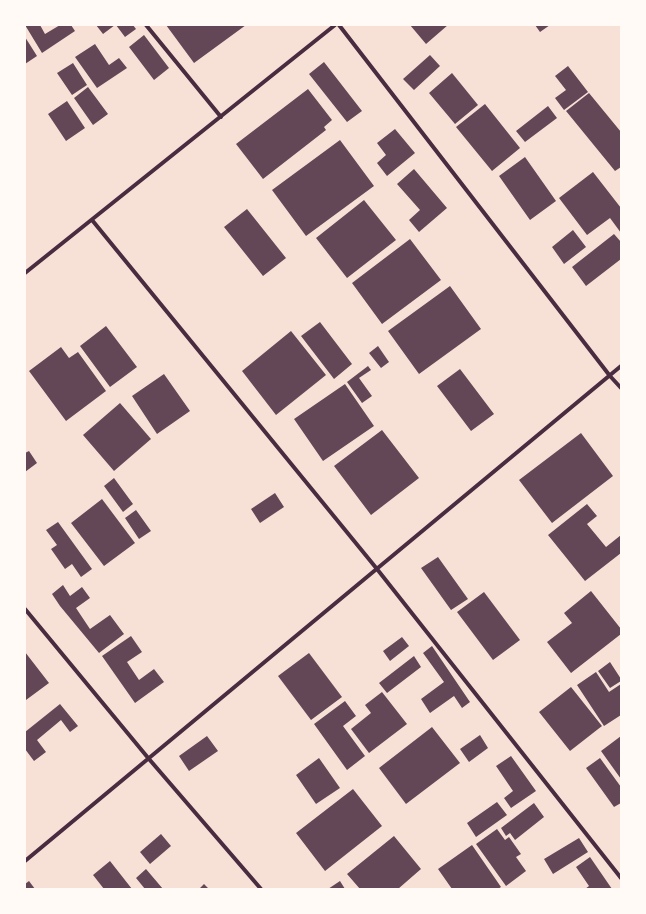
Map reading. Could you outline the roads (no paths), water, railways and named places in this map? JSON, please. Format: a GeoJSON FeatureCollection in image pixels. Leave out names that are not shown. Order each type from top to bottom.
{"type":"FeatureCollection","features":[{"type":"Feature","properties":{"kind":"street"},"geometry":{"type":"LineString","coordinates":[[146,25],[221,116]]}},
{"type":"Feature","properties":{"kind":"street"},"geometry":{"type":"LineString","coordinates":[[25,273],[336,25]]}},
{"type":"Feature","properties":{"kind":"street"},"geometry":{"type":"LineString","coordinates":[[339,25],[610,376],[621,388]]}},
{"type":"Feature","properties":{"kind":"street"},"geometry":{"type":"LineString","coordinates":[[92,220],[377,568],[621,878]]}},
{"type":"Feature","properties":{"kind":"street"},"geometry":{"type":"LineString","coordinates":[[25,861],[621,366]]}},
{"type":"Feature","properties":{"kind":"street"},"geometry":{"type":"LineString","coordinates":[[25,609],[149,758],[261,889]]}}]}
